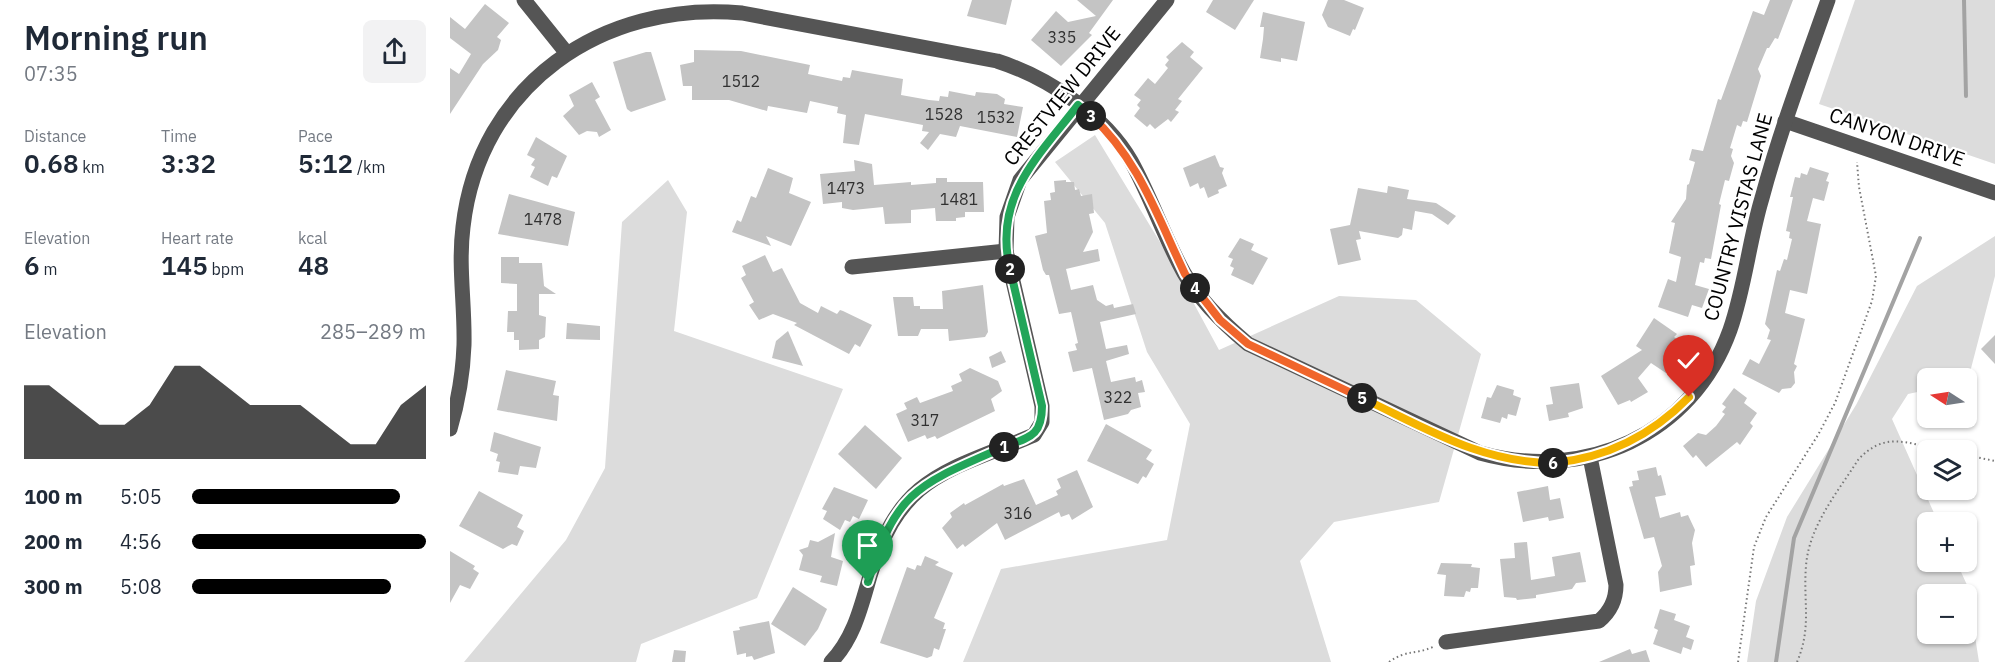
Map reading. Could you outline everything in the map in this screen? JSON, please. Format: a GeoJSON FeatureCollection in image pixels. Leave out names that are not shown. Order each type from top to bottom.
{"type":"FeatureCollection","features":[{"type":"Feature","properties":{"kind":"street"},"geometry":{"type":"LineString","coordinates":[[524,0],[565,51]]}},
{"type":"Feature","properties":{"kind":"street","name":"CRESTVIEW DRIVE"},"geometry":{"type":"LineString","coordinates":[[831,662],[851,634],[880,543],[904,504],[933,478],[1034,435],[1042,423],[1042,406],[1006,251],[1007,217],[1020,180],[1078,105],[1167,0]]}},
{"type":"Feature","properties":{"kind":"street","name":"COUNTRY VISTAS LANE"},"geometry":{"type":"LineString","coordinates":[[450,429],[460,386],[464,343],[455,246],[470,189],[495,129],[531,81],[565,51],[604,30],[646,15],[689,9],[724,10],[997,62],[1045,81],[1078,105],[1112,135],[1130,160],[1185,274],[1220,320],[1248,344],[1480,453],[1535,463],[1590,457],[1627,444],[1660,424],[1689,397],[1713,366],[1730,330],[1761,198],[1785,121],[1828,0]]}},
{"type":"Feature","properties":{"kind":"street","name":"CANYON DRIVE"},"geometry":{"type":"LineString","coordinates":[[1785,121],[1995,193]]}},
{"type":"Feature","properties":{"kind":"street"},"geometry":{"type":"LineString","coordinates":[[852,267],[1006,251]]}},
{"type":"Feature","properties":{"kind":"street"},"geometry":{"type":"LineString","coordinates":[[1446,642],[1599,621],[1606,615],[1616,600],[1616,585],[1590,457]]}},
{"type":"Feature","properties":{"kind":"path"},"geometry":{"type":"LineString","coordinates":[[1738,662],[1754,547],[1766,517],[1818,435],[1835,403],[1872,301],[1876,276],[1859,187],[1856,144]]}},
{"type":"Feature","properties":{"kind":"path"},"geometry":{"type":"LineString","coordinates":[[1797,662],[1808,627],[1806,566],[1813,532],[1858,460],[1874,446],[1892,440],[1917,445]]}},
{"type":"Feature","properties":{"kind":"path"},"geometry":{"type":"LineString","coordinates":[[1977,457],[1995,461]]}},
{"type":"Feature","properties":{"kind":"path"},"geometry":{"type":"LineString","coordinates":[[1389,662],[1407,651],[1421,652],[1446,642]]}},
{"type":"Feature","properties":{"kind":"shaded area"},"geometry":{"type":"Polygon","coordinates":[[[1855,0],[1995,0],[1995,164],[1819,104],[1855,0]]]}},
{"type":"Feature","properties":{"kind":"shaded area"},"geometry":{"type":"Polygon","coordinates":[[[1095,135],[1166,252],[1219,350],[1339,296],[1416,300],[1481,354],[1439,502],[1334,522],[1300,561],[1331,662],[963,662],[1001,569],[1167,540],[1190,424],[1147,352],[1105,223],[1055,162],[1095,135]]]}},
{"type":"Feature","properties":{"kind":"shaded area"},"geometry":{"type":"Polygon","coordinates":[[[668,180],[687,212],[674,331],[843,389],[757,598],[641,644],[636,662],[464,662],[566,540],[605,468],[622,222],[668,180]]]}},
{"type":"Feature","properties":{"kind":"shaded area"},"geometry":{"type":"Polygon","coordinates":[[[1995,236],[1995,276],[1971,368],[1917,368],[1917,392],[1908,394],[1892,419],[1917,475],[1917,500],[1928,500],[1934,512],[1917,512],[1917,572],[1961,572],[1967,584],[1917,584],[1917,644],[1976,644],[1979,662],[1747,662],[1756,601],[1787,517],[1856,405],[1917,286],[1995,236]]]}},
{"type":"Feature","properties":{"kind":"building"},"geometry":{"type":"Polygon","coordinates":[[[972,0],[1012,0],[1006,25],[967,16],[972,0]]]}},
{"type":"Feature","properties":{"kind":"building"},"geometry":{"type":"Polygon","coordinates":[[[1077,0],[1113,0],[1089,33],[1092,35],[1061,66],[1031,40],[1056,11],[1068,22],[1096,16],[1077,0]]]}},
{"type":"Feature","properties":{"kind":"building"},"geometry":{"type":"Polygon","coordinates":[[[1213,0],[1254,0],[1235,30],[1206,12],[1213,0]]]}},
{"type":"Feature","properties":{"kind":"building"},"geometry":{"type":"Polygon","coordinates":[[[1328,0],[1344,0],[1364,8],[1350,36],[1328,27],[1322,15],[1328,0]]]}},
{"type":"Feature","properties":{"kind":"building"},"geometry":{"type":"Polygon","coordinates":[[[1770,0],[1793,0],[1778,39],[1775,38],[1767,48],[1758,69],[1761,76],[1747,122],[1743,121],[1741,127],[1737,125],[1730,148],[1733,149],[1731,156],[1734,163],[1729,181],[1725,180],[1719,204],[1721,205],[1711,259],[1705,258],[1704,263],[1700,262],[1695,285],[1709,289],[1702,308],[1692,305],[1688,317],[1658,307],[1668,279],[1676,282],[1681,257],[1669,253],[1675,223],[1671,222],[1686,199],[1687,185],[1695,162],[1689,160],[1692,149],[1703,151],[1718,99],[1721,100],[1753,11],[1764,15],[1770,0]]]}},
{"type":"Feature","properties":{"kind":"building"},"geometry":{"type":"Polygon","coordinates":[[[485,4],[509,23],[497,37],[501,40],[498,50],[483,64],[450,114],[450,68],[459,74],[471,54],[450,38],[450,17],[465,29],[485,4]]]}},
{"type":"Feature","properties":{"kind":"building"},"geometry":{"type":"Polygon","coordinates":[[[1263,12],[1305,22],[1297,61],[1281,58],[1281,62],[1260,58],[1264,27],[1260,27],[1263,12]]]}},
{"type":"Feature","properties":{"kind":"building"},"geometry":{"type":"Polygon","coordinates":[[[1182,42],[1194,52],[1190,57],[1203,68],[1178,99],[1182,101],[1175,110],[1179,112],[1171,122],[1168,119],[1155,129],[1150,124],[1147,127],[1134,116],[1140,108],[1137,105],[1141,100],[1134,95],[1148,78],[1155,84],[1168,68],[1165,65],[1169,60],[1166,57],[1182,42]]]}},
{"type":"Feature","properties":{"kind":"building"},"geometry":{"type":"Polygon","coordinates":[[[694,50],[741,51],[810,65],[808,74],[842,81],[843,77],[850,78],[852,70],[903,79],[901,95],[929,100],[939,101],[940,96],[948,97],[949,91],[975,96],[976,92],[997,94],[1005,99],[1004,104],[1023,107],[1017,137],[960,126],[956,137],[940,134],[928,150],[920,143],[929,132],[922,131],[923,125],[865,114],[859,145],[843,143],[846,115],[837,113],[838,107],[810,101],[807,113],[768,106],[767,111],[729,100],[692,100],[692,86],[683,86],[680,65],[694,62],[694,50]]]}},
{"type":"Feature","properties":{"kind":"building"},"geometry":{"type":"Polygon","coordinates":[[[651,52],[666,100],[631,112],[627,109],[613,62],[651,52]]]}},
{"type":"Feature","properties":{"kind":"building"},"geometry":{"type":"Polygon","coordinates":[[[592,82],[600,97],[595,100],[611,130],[599,137],[597,132],[587,131],[579,135],[563,116],[574,106],[569,95],[592,82]]]}},
{"type":"Feature","properties":{"kind":"building"},"geometry":{"type":"Polygon","coordinates":[[[536,137],[567,156],[557,178],[552,176],[548,186],[530,177],[535,167],[531,165],[535,159],[527,155],[536,137]]]}},
{"type":"Feature","properties":{"kind":"building"},"geometry":{"type":"Polygon","coordinates":[[[1215,155],[1220,167],[1224,168],[1222,173],[1227,186],[1208,198],[1204,187],[1200,189],[1198,183],[1190,187],[1183,168],[1215,155]]]}},
{"type":"Feature","properties":{"kind":"building"},"geometry":{"type":"Polygon","coordinates":[[[854,160],[872,164],[874,185],[911,182],[911,185],[936,183],[936,178],[947,178],[947,182],[983,182],[984,212],[965,212],[965,217],[956,218],[956,221],[936,221],[935,208],[911,210],[911,223],[885,224],[883,207],[853,210],[842,208],[842,202],[823,204],[820,174],[855,171],[854,160]]]}},
{"type":"Feature","properties":{"kind":"building"},"geometry":{"type":"Polygon","coordinates":[[[1810,167],[1829,173],[1826,181],[1829,182],[1824,201],[1813,198],[1807,221],[1821,224],[1807,294],[1790,290],[1785,313],[1805,319],[1794,364],[1797,366],[1794,372],[1795,383],[1791,388],[1782,389],[1779,393],[1742,374],[1750,359],[1759,364],[1771,340],[1767,339],[1770,330],[1765,324],[1777,270],[1780,271],[1784,259],[1787,260],[1792,239],[1789,238],[1790,232],[1786,231],[1793,197],[1790,197],[1795,177],[1800,178],[1801,173],[1807,175],[1810,167]]]}},
{"type":"Feature","properties":{"kind":"building"},"geometry":{"type":"Polygon","coordinates":[[[768,168],[793,178],[789,193],[811,202],[791,246],[766,236],[771,246],[732,232],[737,220],[741,222],[751,196],[756,198],[768,168]]]}},
{"type":"Feature","properties":{"kind":"building"},"geometry":{"type":"Polygon","coordinates":[[[1066,180],[1066,182],[1074,182],[1075,190],[1079,189],[1081,196],[1092,194],[1094,213],[1089,214],[1093,232],[1083,252],[1098,249],[1100,261],[1066,269],[1071,290],[1093,285],[1097,300],[1106,306],[1113,304],[1114,308],[1133,304],[1136,314],[1100,322],[1106,349],[1127,345],[1129,354],[1106,361],[1111,382],[1135,377],[1136,382],[1142,380],[1145,392],[1138,393],[1141,407],[1131,410],[1128,414],[1104,420],[1092,368],[1073,372],[1068,352],[1077,350],[1075,344],[1078,343],[1071,312],[1059,314],[1049,275],[1046,275],[1043,270],[1035,236],[1047,233],[1044,201],[1051,200],[1050,193],[1055,192],[1054,181],[1066,180]]]}},
{"type":"Feature","properties":{"kind":"building"},"geometry":{"type":"Polygon","coordinates":[[[1388,186],[1409,190],[1407,199],[1436,203],[1456,216],[1448,225],[1432,214],[1415,211],[1412,230],[1403,228],[1402,235],[1398,238],[1359,231],[1361,239],[1356,240],[1361,260],[1338,265],[1330,229],[1350,225],[1358,188],[1387,193],[1388,186]]]}},
{"type":"Feature","properties":{"kind":"building"},"geometry":{"type":"Polygon","coordinates":[[[509,194],[575,212],[568,246],[498,234],[509,194]]]}},
{"type":"Feature","properties":{"kind":"building"},"geometry":{"type":"Polygon","coordinates":[[[1240,238],[1254,244],[1251,250],[1268,258],[1253,285],[1231,275],[1234,268],[1230,266],[1233,259],[1228,257],[1240,238]]]}},
{"type":"Feature","properties":{"kind":"building"},"geometry":{"type":"Polygon","coordinates":[[[765,255],[773,272],[782,268],[800,303],[818,313],[821,306],[837,314],[840,310],[872,325],[860,347],[855,344],[849,354],[794,325],[797,323],[773,314],[759,320],[749,305],[754,302],[741,278],[746,275],[742,266],[765,255]]]}},
{"type":"Feature","properties":{"kind":"building"},"geometry":{"type":"Polygon","coordinates":[[[501,257],[519,257],[519,263],[542,263],[544,286],[556,294],[539,294],[539,315],[546,317],[545,337],[539,340],[539,349],[519,350],[519,340],[514,340],[514,332],[507,332],[508,311],[517,311],[517,284],[501,283],[501,257]]]}},
{"type":"Feature","properties":{"kind":"building"},"geometry":{"type":"Polygon","coordinates":[[[983,285],[988,332],[985,337],[949,341],[948,329],[921,329],[918,336],[898,336],[893,297],[913,297],[914,306],[920,306],[920,309],[943,309],[942,291],[983,285]]]}},
{"type":"Feature","properties":{"kind":"building"},"geometry":{"type":"Polygon","coordinates":[[[1654,318],[1677,334],[1674,337],[1681,342],[1673,353],[1677,356],[1666,373],[1651,363],[1638,378],[1648,392],[1631,402],[1630,400],[1618,405],[1601,376],[1642,350],[1636,346],[1654,318]]]}},
{"type":"Feature","properties":{"kind":"building"},"geometry":{"type":"Polygon","coordinates":[[[567,323],[600,326],[600,340],[566,339],[567,323]]]}},
{"type":"Feature","properties":{"kind":"building"},"geometry":{"type":"Polygon","coordinates":[[[788,331],[803,366],[772,358],[776,341],[788,331]]]}},
{"type":"Feature","properties":{"kind":"building"},"geometry":{"type":"Polygon","coordinates":[[[1995,335],[1995,364],[1981,349],[1995,335]]]}},
{"type":"Feature","properties":{"kind":"building"},"geometry":{"type":"Polygon","coordinates":[[[1001,351],[1006,362],[992,368],[989,357],[1001,351]]]}},
{"type":"Feature","properties":{"kind":"building"},"geometry":{"type":"Polygon","coordinates":[[[970,368],[998,381],[1002,391],[991,399],[995,411],[937,439],[935,436],[927,439],[925,435],[908,442],[896,414],[907,409],[904,403],[917,397],[920,403],[953,391],[951,386],[962,381],[959,374],[970,368]]]}},
{"type":"Feature","properties":{"kind":"building"},"geometry":{"type":"Polygon","coordinates":[[[506,370],[556,381],[553,395],[559,396],[557,421],[497,410],[506,370]]]}},
{"type":"Feature","properties":{"kind":"building"},"geometry":{"type":"Polygon","coordinates":[[[1579,383],[1583,408],[1568,413],[1569,417],[1549,421],[1546,405],[1553,404],[1550,387],[1579,383]]]}},
{"type":"Feature","properties":{"kind":"building"},"geometry":{"type":"Polygon","coordinates":[[[1497,385],[1514,390],[1513,395],[1521,398],[1516,416],[1508,414],[1507,419],[1502,417],[1500,423],[1481,418],[1487,397],[1491,398],[1497,385]]]}},
{"type":"Feature","properties":{"kind":"building"},"geometry":{"type":"Polygon","coordinates":[[[1734,388],[1747,398],[1744,403],[1757,413],[1750,423],[1753,426],[1740,445],[1737,442],[1706,467],[1696,455],[1693,458],[1683,446],[1698,433],[1706,435],[1716,426],[1725,414],[1722,412],[1726,407],[1722,404],[1734,388]]]}},
{"type":"Feature","properties":{"kind":"building"},"geometry":{"type":"Polygon","coordinates":[[[1106,424],[1152,450],[1146,459],[1154,464],[1146,478],[1143,476],[1138,484],[1087,461],[1106,424]]]}},
{"type":"Feature","properties":{"kind":"building"},"geometry":{"type":"Polygon","coordinates":[[[865,425],[902,458],[876,489],[838,454],[865,425]]]}},
{"type":"Feature","properties":{"kind":"building"},"geometry":{"type":"Polygon","coordinates":[[[494,432],[541,447],[536,468],[520,466],[518,475],[498,472],[500,462],[496,461],[498,454],[490,451],[494,432]]]}},
{"type":"Feature","properties":{"kind":"building"},"geometry":{"type":"Polygon","coordinates":[[[1656,467],[1658,476],[1661,475],[1666,495],[1655,497],[1660,518],[1680,512],[1681,517],[1688,515],[1695,530],[1692,543],[1695,565],[1690,566],[1692,585],[1660,592],[1658,572],[1662,566],[1654,537],[1644,539],[1629,487],[1633,486],[1632,481],[1639,480],[1637,471],[1656,467]]]}},
{"type":"Feature","properties":{"kind":"building"},"geometry":{"type":"Polygon","coordinates":[[[1077,470],[1093,507],[1072,520],[1069,514],[1061,517],[1059,512],[1005,540],[997,523],[965,547],[963,544],[957,549],[942,528],[952,517],[950,513],[964,503],[965,505],[1003,484],[1004,486],[1024,479],[1036,505],[1058,495],[1056,491],[1061,488],[1057,479],[1077,470]]]}},
{"type":"Feature","properties":{"kind":"building"},"geometry":{"type":"Polygon","coordinates":[[[1548,486],[1550,500],[1560,498],[1564,518],[1549,521],[1548,517],[1523,522],[1517,492],[1548,486]]]}},
{"type":"Feature","properties":{"kind":"building"},"geometry":{"type":"Polygon","coordinates":[[[834,487],[868,500],[859,519],[853,516],[850,522],[845,520],[840,530],[823,519],[827,511],[822,509],[834,487]]]}},
{"type":"Feature","properties":{"kind":"building"},"geometry":{"type":"Polygon","coordinates":[[[479,491],[523,515],[517,527],[524,531],[517,546],[512,544],[503,549],[459,526],[479,491]]]}},
{"type":"Feature","properties":{"kind":"building"},"geometry":{"type":"Polygon","coordinates":[[[835,533],[831,557],[843,561],[837,586],[820,582],[822,576],[799,570],[803,555],[799,550],[808,547],[810,540],[818,542],[835,533]]]}},
{"type":"Feature","properties":{"kind":"building"},"geometry":{"type":"Polygon","coordinates":[[[1527,542],[1531,580],[1555,576],[1552,557],[1580,552],[1586,582],[1576,583],[1572,589],[1536,595],[1536,598],[1517,600],[1504,597],[1500,559],[1515,558],[1514,543],[1527,542]]]}},
{"type":"Feature","properties":{"kind":"building"},"geometry":{"type":"Polygon","coordinates":[[[450,551],[475,566],[473,569],[479,573],[470,589],[460,585],[450,603],[450,551]]]}},
{"type":"Feature","properties":{"kind":"building"},"geometry":{"type":"Polygon","coordinates":[[[925,556],[939,562],[935,565],[953,573],[934,618],[945,623],[943,629],[946,629],[939,650],[934,648],[932,656],[927,658],[880,643],[907,567],[915,570],[917,565],[921,566],[925,556]]]}},
{"type":"Feature","properties":{"kind":"building"},"geometry":{"type":"Polygon","coordinates":[[[1441,563],[1472,564],[1471,567],[1480,568],[1478,588],[1471,588],[1470,592],[1466,591],[1464,597],[1444,596],[1446,575],[1437,574],[1441,563]]]}},
{"type":"Feature","properties":{"kind":"building"},"geometry":{"type":"Polygon","coordinates":[[[793,587],[827,609],[818,629],[805,646],[771,624],[793,587]]]}},
{"type":"Feature","properties":{"kind":"building"},"geometry":{"type":"Polygon","coordinates":[[[1660,609],[1676,614],[1674,620],[1690,626],[1686,637],[1694,640],[1691,650],[1683,647],[1681,654],[1653,644],[1658,630],[1654,628],[1660,609]]]}},
{"type":"Feature","properties":{"kind":"building"},"geometry":{"type":"Polygon","coordinates":[[[769,621],[775,653],[754,660],[752,656],[746,657],[746,653],[737,655],[733,631],[740,630],[739,627],[769,621]]]}},
{"type":"Feature","properties":{"kind":"building"},"geometry":{"type":"Polygon","coordinates":[[[1630,649],[1632,654],[1646,650],[1650,662],[1599,662],[1630,649]]]}},
{"type":"Feature","properties":{"kind":"building"},"geometry":{"type":"Polygon","coordinates":[[[674,650],[686,651],[685,662],[672,662],[674,650]]]}},
{"type":"Feature","properties":{"kind":"waterway"},"geometry":{"type":"LineString","coordinates":[[1964,0],[1966,96]]}},
{"type":"Feature","properties":{"kind":"waterway"},"geometry":{"type":"LineString","coordinates":[[1776,662],[1794,538],[1920,238]]}},
{"type":"Feature","properties":{"kind":"route"},"geometry":{"type":"LineString","coordinates":[[868,582],[880,543],[888,526],[914,494],[933,478],[943,473],[1034,435],[1042,423],[1042,406],[1006,251],[1005,234],[1010,204],[1020,180],[1078,105],[1112,135],[1130,160],[1185,274],[1220,320],[1248,344],[1480,453],[1516,462],[1572,461],[1609,452],[1644,435],[1670,416],[1689,397]]}}]}
